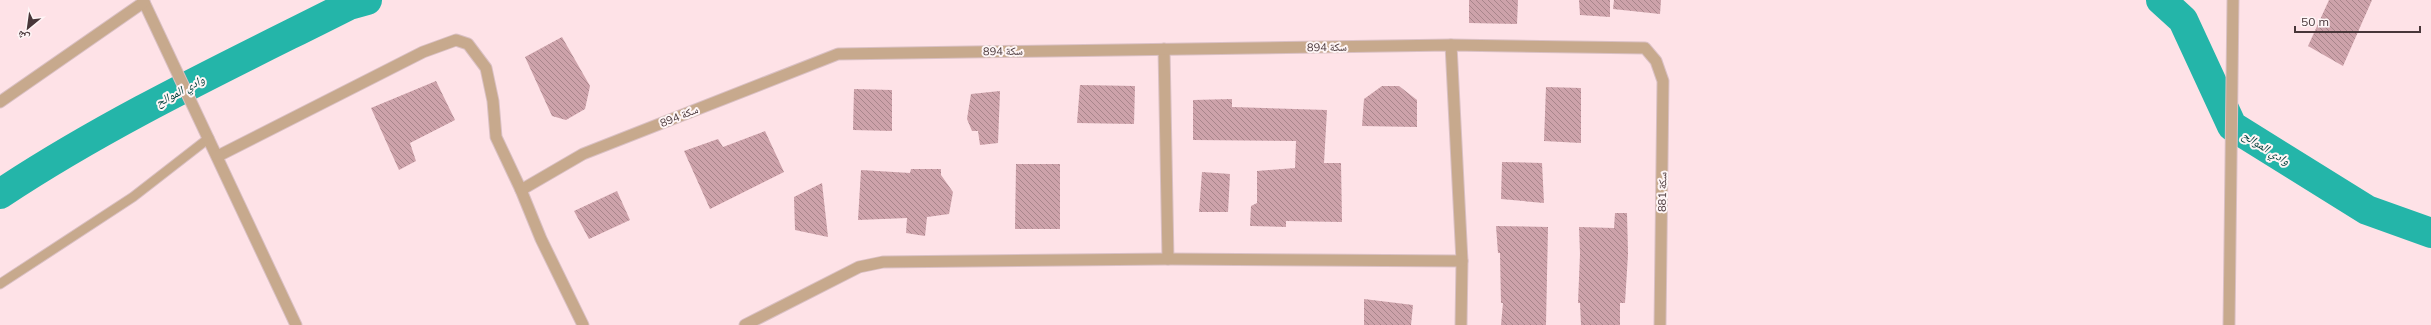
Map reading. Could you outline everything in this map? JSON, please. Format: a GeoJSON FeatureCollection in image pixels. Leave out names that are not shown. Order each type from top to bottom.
{"type":"FeatureCollection","features":[{"type":"Feature","properties":{"kind":"street"},"geometry":{"type":"LineString","coordinates":[[2229,325],[2233,0]]}},
{"type":"Feature","properties":{"kind":"street"},"geometry":{"type":"LineString","coordinates":[[0,102],[146,1],[296,325]]}},
{"type":"Feature","properties":{"kind":"street"},"geometry":{"type":"LineString","coordinates":[[218,156],[423,52],[456,40],[468,44],[486,68],[493,101],[496,137],[521,190],[541,239],[583,325]]}},
{"type":"Feature","properties":{"kind":"street"},"geometry":{"type":"LineString","coordinates":[[1451,45],[1462,260],[1461,325]]}},
{"type":"Feature","properties":{"kind":"street","name":"سكة 894"},"geometry":{"type":"LineString","coordinates":[[521,190],[583,154],[838,54],[1451,45],[1645,48],[1656,61]]}},
{"type":"Feature","properties":{"kind":"street"},"geometry":{"type":"LineString","coordinates":[[1164,49],[1168,259]]}},
{"type":"Feature","properties":{"kind":"street","name":"سكة 881"},"geometry":{"type":"LineString","coordinates":[[1656,61],[1663,81],[1660,325]]}},
{"type":"Feature","properties":{"kind":"street"},"geometry":{"type":"LineString","coordinates":[[745,325],[859,267],[883,262],[1168,259],[1462,260]]}},
{"type":"Feature","properties":{"kind":"lane"},"geometry":{"type":"LineString","coordinates":[[0,284],[133,197],[209,138]]}},
{"type":"Feature","properties":{"kind":"building"},"geometry":{"type":"Polygon","coordinates":[[[1469,0],[1518,0],[1517,24],[1469,23],[1469,0]]]}},
{"type":"Feature","properties":{"kind":"building"},"geometry":{"type":"Polygon","coordinates":[[[1579,0],[1610,0],[1610,17],[1580,15],[1579,0]]]}},
{"type":"Feature","properties":{"kind":"building"},"geometry":{"type":"Polygon","coordinates":[[[1614,0],[1661,0],[1660,14],[1613,9],[1614,0]]]}},
{"type":"Feature","properties":{"kind":"building"},"geometry":{"type":"Polygon","coordinates":[[[2329,0],[2372,0],[2343,66],[2308,46],[2329,0]]]}},
{"type":"Feature","properties":{"kind":"building"},"geometry":{"type":"Polygon","coordinates":[[[562,37],[590,86],[585,109],[566,120],[552,116],[525,57],[562,37]]]}},
{"type":"Feature","properties":{"kind":"building"},"geometry":{"type":"Polygon","coordinates":[[[436,81],[455,120],[410,143],[416,161],[399,170],[371,108],[436,81]]]}},
{"type":"Feature","properties":{"kind":"building"},"geometry":{"type":"Polygon","coordinates":[[[1080,85],[1135,86],[1134,124],[1077,123],[1080,85]]]}},
{"type":"Feature","properties":{"kind":"building"},"geometry":{"type":"Polygon","coordinates":[[[1382,86],[1399,86],[1417,100],[1417,127],[1362,126],[1364,99],[1382,86]]]}},
{"type":"Feature","properties":{"kind":"building"},"geometry":{"type":"Polygon","coordinates":[[[1546,87],[1581,88],[1581,143],[1544,141],[1546,87]]]}},
{"type":"Feature","properties":{"kind":"building"},"geometry":{"type":"Polygon","coordinates":[[[854,89],[892,90],[892,131],[853,130],[854,89]]]}},
{"type":"Feature","properties":{"kind":"building"},"geometry":{"type":"Polygon","coordinates":[[[1000,91],[998,143],[980,145],[978,131],[972,131],[967,119],[971,94],[1000,91]]]}},
{"type":"Feature","properties":{"kind":"building"},"geometry":{"type":"Polygon","coordinates":[[[1232,99],[1232,107],[1327,110],[1324,163],[1341,163],[1342,222],[1286,221],[1286,227],[1250,226],[1251,206],[1257,203],[1257,171],[1295,168],[1296,141],[1193,140],[1193,100],[1232,99]]]}},
{"type":"Feature","properties":{"kind":"building"},"geometry":{"type":"Polygon","coordinates":[[[765,131],[784,172],[710,209],[684,151],[718,139],[723,147],[765,131]]]}},
{"type":"Feature","properties":{"kind":"building"},"geometry":{"type":"Polygon","coordinates":[[[1502,162],[1542,163],[1544,203],[1501,199],[1502,162]]]}},
{"type":"Feature","properties":{"kind":"building"},"geometry":{"type":"Polygon","coordinates":[[[1016,164],[1060,164],[1060,229],[1015,229],[1016,164]]]}},
{"type":"Feature","properties":{"kind":"building"},"geometry":{"type":"Polygon","coordinates":[[[911,169],[941,169],[941,175],[953,192],[949,214],[927,217],[925,236],[906,233],[907,218],[858,220],[861,170],[910,173],[911,169]]]}},
{"type":"Feature","properties":{"kind":"building"},"geometry":{"type":"Polygon","coordinates":[[[1202,172],[1230,174],[1228,212],[1199,212],[1202,172]]]}},
{"type":"Feature","properties":{"kind":"building"},"geometry":{"type":"Polygon","coordinates":[[[822,183],[828,237],[795,230],[794,197],[822,183]]]}},
{"type":"Feature","properties":{"kind":"building"},"geometry":{"type":"Polygon","coordinates":[[[617,191],[630,220],[589,239],[574,211],[617,191]]]}},
{"type":"Feature","properties":{"kind":"building"},"geometry":{"type":"Polygon","coordinates":[[[1615,213],[1627,213],[1628,254],[1625,303],[1620,303],[1620,325],[1581,325],[1580,303],[1578,303],[1580,254],[1579,227],[1614,228],[1615,213]]]}},
{"type":"Feature","properties":{"kind":"building"},"geometry":{"type":"Polygon","coordinates":[[[1496,226],[1548,227],[1546,325],[1501,325],[1503,303],[1501,303],[1500,253],[1498,253],[1496,226]]]}},
{"type":"Feature","properties":{"kind":"building"},"geometry":{"type":"Polygon","coordinates":[[[1364,299],[1413,305],[1411,325],[1364,325],[1364,299]]]}},
{"type":"Feature","properties":{"kind":"waterway","name":"وادي الموالح"},"geometry":{"type":"LineString","coordinates":[[0,194],[84,142],[172,94],[349,5],[367,0]]}},
{"type":"Feature","properties":{"kind":"waterway","name":"وادي الموالح"},"geometry":{"type":"LineString","coordinates":[[2161,0],[2183,20],[2232,126],[2367,210],[2431,233]]}}]}
